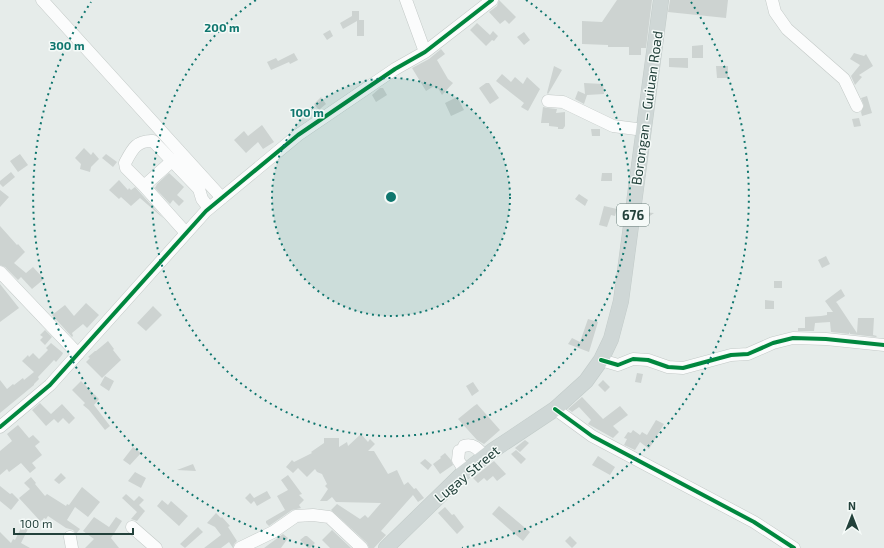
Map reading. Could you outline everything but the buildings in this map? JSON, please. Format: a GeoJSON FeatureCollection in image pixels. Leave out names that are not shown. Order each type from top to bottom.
{"type":"FeatureCollection","features":[{"type":"Feature","properties":{"kind":"main road","name":"Borongan – Guiuan Road"},"geometry":{"type":"LineString","coordinates":[[555,409],[586,381],[601,360],[611,339],[621,301],[662,0]]}},
{"type":"Feature","properties":{"kind":"main road","name":"Lugay Street"},"geometry":{"type":"LineString","coordinates":[[386,548],[465,471],[555,409]]}},
{"type":"Feature","properties":{"kind":"street"},"geometry":{"type":"LineString","coordinates":[[42,0],[222,198]]}},
{"type":"Feature","properties":{"kind":"street"},"geometry":{"type":"LineString","coordinates":[[406,0],[425,52]]}},
{"type":"Feature","properties":{"kind":"street"},"geometry":{"type":"LineString","coordinates":[[0,427],[50,385],[210,208],[298,135],[395,70],[425,52],[492,0]]}},
{"type":"Feature","properties":{"kind":"street"},"geometry":{"type":"LineString","coordinates":[[772,0],[775,12],[787,29],[844,79],[858,106]]}},
{"type":"Feature","properties":{"kind":"street"},"geometry":{"type":"LineString","coordinates":[[548,101],[563,102],[613,126],[644,130]]}},
{"type":"Feature","properties":{"kind":"street"},"geometry":{"type":"LineString","coordinates":[[186,233],[126,168],[125,163],[135,146],[146,141],[153,141],[199,188],[202,200],[210,208]]}},
{"type":"Feature","properties":{"kind":"street"},"geometry":{"type":"LineString","coordinates":[[144,186],[172,161]]}},
{"type":"Feature","properties":{"kind":"street"},"geometry":{"type":"LineString","coordinates":[[0,272],[78,354]]}},
{"type":"Feature","properties":{"kind":"street"},"geometry":{"type":"LineString","coordinates":[[601,360],[618,365],[633,359],[648,360],[668,367],[683,368],[731,355],[748,354],[773,342],[793,338],[826,339],[884,345]]}},
{"type":"Feature","properties":{"kind":"street"},"geometry":{"type":"LineString","coordinates":[[555,409],[592,436],[754,522],[794,548]]}},
{"type":"Feature","properties":{"kind":"street"},"geometry":{"type":"LineString","coordinates":[[465,471],[458,460],[462,449],[471,445],[474,446],[485,457]]}},
{"type":"Feature","properties":{"kind":"street"},"geometry":{"type":"LineString","coordinates":[[240,548],[273,532],[296,516],[313,515],[329,517],[362,548]]}},
{"type":"Feature","properties":{"kind":"street"},"geometry":{"type":"LineString","coordinates":[[132,527],[153,547]]}},
{"type":"Feature","properties":{"kind":"cycle path"},"geometry":{"type":"LineString","coordinates":[[0,427],[50,385],[206,211],[298,135],[395,69],[425,52],[492,0]]}},
{"type":"Feature","properties":{"kind":"cycle path"},"geometry":{"type":"LineString","coordinates":[[601,360],[618,365],[633,359],[648,360],[668,367],[683,368],[731,355],[748,354],[773,343],[793,338],[826,339],[884,345]]}},
{"type":"Feature","properties":{"kind":"cycle path"},"geometry":{"type":"LineString","coordinates":[[555,409],[592,436],[754,522],[794,548]]}}]}
